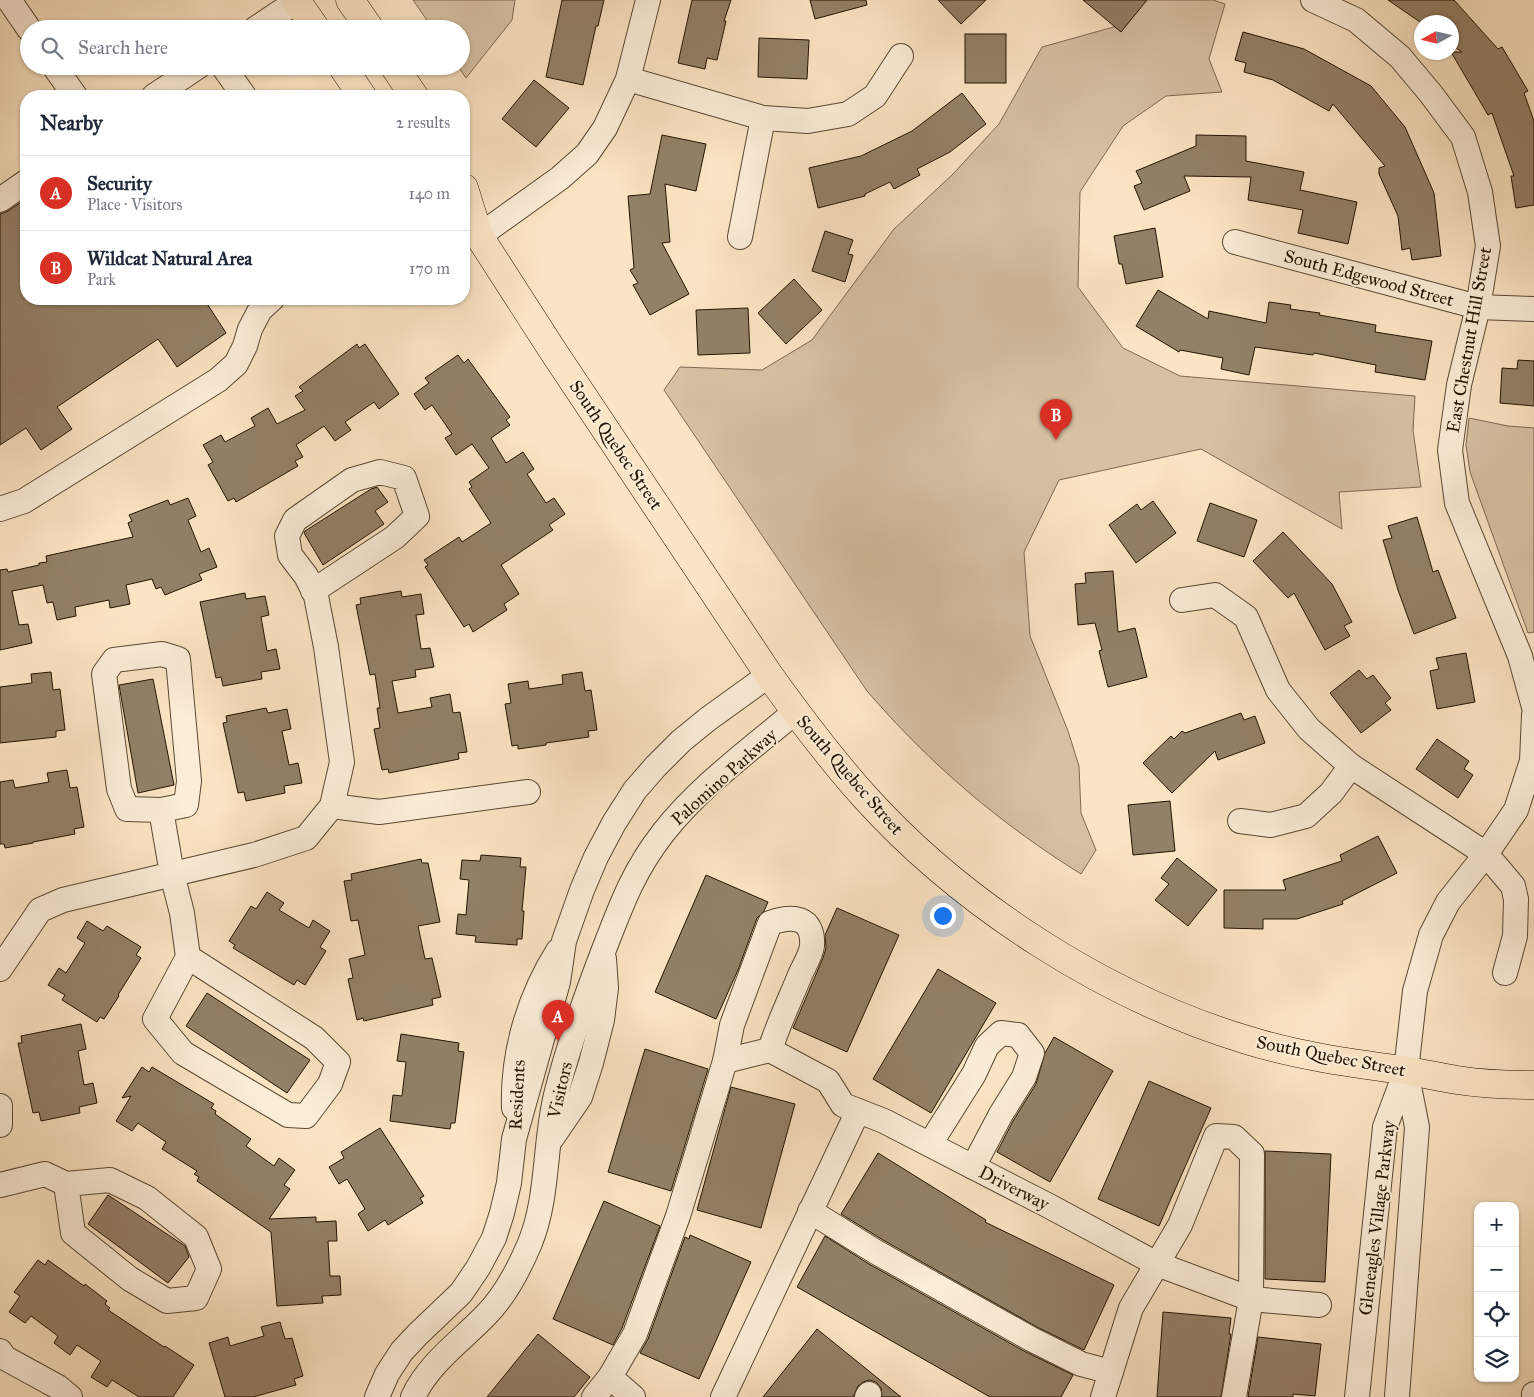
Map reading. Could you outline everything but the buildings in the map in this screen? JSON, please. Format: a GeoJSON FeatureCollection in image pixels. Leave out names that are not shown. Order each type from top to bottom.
{"type":"FeatureCollection","features":[{"type":"Feature","properties":{"kind":"main road"},"geometry":{"type":"LineString","coordinates":[[350,0],[364,20]]}},
{"type":"Feature","properties":{"kind":"main road"},"geometry":{"type":"LineString","coordinates":[[297,1],[310,20]]}},
{"type":"Feature","properties":{"kind":"main road"},"geometry":{"type":"LineString","coordinates":[[348,75],[358,90]]}},
{"type":"Feature","properties":{"kind":"main road"},"geometry":{"type":"LineString","coordinates":[[400,75],[410,90]]}},
{"type":"Feature","properties":{"kind":"main road","name":"South Quebec Street"},"geometry":{"type":"LineString","coordinates":[[471,230],[795,712],[864,796],[928,859],[963,888],[1001,916],[1075,964],[1118,988],[1208,1027],[1247,1040],[1327,1059],[1458,1080],[1534,1085]]}},
{"type":"Feature","properties":{"kind":"street"},"geometry":{"type":"LineString","coordinates":[[10,0],[23,20]]}},
{"type":"Feature","properties":{"kind":"street"},"geometry":{"type":"LineString","coordinates":[[471,230],[560,178],[586,154],[605,128],[628,79],[648,0]]}},
{"type":"Feature","properties":{"kind":"street","name":"East Chestnut Hill Street"},"geometry":{"type":"LineString","coordinates":[[1313,0],[1356,20],[1400,57],[1463,137],[1480,192],[1488,246],[1478,307],[1459,385],[1450,450],[1457,503],[1520,656],[1534,707]]}},
{"type":"Feature","properties":{"kind":"street"},"geometry":{"type":"LineString","coordinates":[[268,20],[297,1]]}},
{"type":"Feature","properties":{"kind":"street"},"geometry":{"type":"LineString","coordinates":[[628,79],[763,118],[808,121],[848,114],[875,96],[901,56]]}},
{"type":"Feature","properties":{"kind":"street"},"geometry":{"type":"LineString","coordinates":[[60,75],[71,90]]}},
{"type":"Feature","properties":{"kind":"street"},"geometry":{"type":"LineString","coordinates":[[163,90],[186,75]]}},
{"type":"Feature","properties":{"kind":"street"},"geometry":{"type":"LineString","coordinates":[[229,75],[240,90]]}},
{"type":"Feature","properties":{"kind":"street"},"geometry":{"type":"LineString","coordinates":[[740,236],[763,118]]}},
{"type":"Feature","properties":{"kind":"street"},"geometry":{"type":"LineString","coordinates":[[0,200],[20,186]]}},
{"type":"Feature","properties":{"kind":"street","name":"South Edgewood Street"},"geometry":{"type":"LineString","coordinates":[[1235,242],[1478,307],[1534,309]]}},
{"type":"Feature","properties":{"kind":"street"},"geometry":{"type":"LineString","coordinates":[[0,509],[24,501],[218,380],[236,364],[245,346],[250,328],[260,310],[265,305]]}},
{"type":"Feature","properties":{"kind":"street"},"geometry":{"type":"LineString","coordinates":[[0,969],[40,910],[63,900],[254,855],[306,838],[332,806],[342,762],[326,647],[314,591],[290,554],[287,536],[295,520],[352,480],[380,472],[404,478],[417,516],[395,537],[314,591]]}},
{"type":"Feature","properties":{"kind":"street"},"geometry":{"type":"LineString","coordinates":[[1182,600],[1215,595],[1246,617],[1278,690],[1310,729],[1351,766],[1486,854],[1513,886],[1516,900],[1515,936],[1505,973]]}},
{"type":"Feature","properties":{"kind":"street"},"geometry":{"type":"LineString","coordinates":[[162,654],[178,658],[189,781],[186,805],[161,810],[128,809],[118,790],[104,674],[114,660],[162,654]]}},
{"type":"Feature","properties":{"kind":"street","name":"Visitors"},"geometry":{"type":"LineString","coordinates":[[378,1397],[388,1374],[402,1352],[461,1293],[478,1268],[494,1238],[509,1183],[514,1139],[550,1017],[558,982],[564,941],[582,890],[596,857],[614,823],[635,790],[681,741],[769,675]]}},
{"type":"Feature","properties":{"kind":"street","name":"Palomino Parkway"},"geometry":{"type":"LineString","coordinates":[[603,952],[623,897],[635,874],[664,831],[703,791],[795,712]]}},
{"type":"Feature","properties":{"kind":"street"},"geometry":{"type":"LineString","coordinates":[[1406,1071],[1415,991],[1431,935],[1448,902],[1486,854],[1516,810],[1532,761],[1534,715]]}},
{"type":"Feature","properties":{"kind":"street"},"geometry":{"type":"LineString","coordinates":[[1240,821],[1271,825],[1306,816],[1331,793],[1351,766]]}},
{"type":"Feature","properties":{"kind":"street"},"geometry":{"type":"LineString","coordinates":[[332,806],[379,812],[528,792]]}},
{"type":"Feature","properties":{"kind":"street"},"geometry":{"type":"LineString","coordinates":[[161,810],[172,874],[182,914],[188,957],[155,1019],[184,1052],[288,1115],[306,1116],[330,1084],[338,1062],[314,1038],[188,957]]}},
{"type":"Feature","properties":{"kind":"street"},"geometry":{"type":"LineString","coordinates":[[594,1397],[610,1377],[635,1334],[678,1216],[725,1061],[732,1025],[770,923],[794,918],[802,921],[811,930],[812,948],[770,1050],[725,1061]]}},
{"type":"Feature","properties":{"kind":"street","name":"Residents"},"geometry":{"type":"LineString","coordinates":[[413,1397],[431,1368],[487,1314],[505,1293],[531,1241],[540,1213],[548,1144],[580,1097],[591,1063],[603,1012],[606,988],[603,952]]}},
{"type":"Feature","properties":{"kind":"street"},"geometry":{"type":"LineString","coordinates":[[930,1144],[974,1074],[987,1046],[1000,1033],[1018,1036],[1032,1053],[1024,1077],[1001,1114],[973,1167]]}},
{"type":"Feature","properties":{"kind":"street","name":"Driverway"},"geometry":{"type":"LineString","coordinates":[[770,1050],[828,1081],[843,1105],[884,1121],[930,1144],[1157,1264],[1251,1299],[1319,1305]]}},
{"type":"Feature","properties":{"kind":"street","name":"Gleneagles Village Parkway"},"geometry":{"type":"LineString","coordinates":[[1357,1397],[1385,1127],[1406,1071]]}},
{"type":"Feature","properties":{"kind":"street","name":"Gleneagles Village Parkway"},"geometry":{"type":"LineString","coordinates":[[1397,1397],[1417,1127],[1406,1071]]}},
{"type":"Feature","properties":{"kind":"street"},"geometry":{"type":"LineString","coordinates":[[0,1106],[0,1125]]}},
{"type":"Feature","properties":{"kind":"street"},"geometry":{"type":"LineString","coordinates":[[723,1397],[858,1111]]}},
{"type":"Feature","properties":{"kind":"street"},"geometry":{"type":"LineString","coordinates":[[1103,1397],[1131,1308],[1180,1224],[1216,1136],[1234,1137],[1252,1154],[1251,1299],[1234,1397]]}},
{"type":"Feature","properties":{"kind":"street"},"geometry":{"type":"LineString","coordinates":[[0,1185],[45,1174],[66,1184],[110,1180],[147,1198],[196,1237],[209,1269],[196,1298],[167,1301],[130,1279],[73,1233],[66,1184]]}},
{"type":"Feature","properties":{"kind":"street"},"geometry":{"type":"LineString","coordinates":[[810,1211],[876,1252],[1031,1339],[1081,1364],[1111,1372]]}},
{"type":"Feature","properties":{"kind":"street"},"geometry":{"type":"LineString","coordinates":[[0,1351],[5,1358],[58,1387],[70,1397]]}},
{"type":"Feature","properties":{"kind":"street"},"geometry":{"type":"LineString","coordinates":[[610,1377],[633,1397]]}},
{"type":"Feature","properties":{"kind":"shaded area"},"geometry":{"type":"Polygon","coordinates":[[[413,0],[515,0],[512,20],[470,73],[470,20],[427,20],[413,0]]]}},
{"type":"Feature","properties":{"kind":"shaded area"},"geometry":{"type":"Polygon","coordinates":[[[1141,0],[1213,0],[1225,4],[1209,59],[1222,92],[1166,96],[1123,126],[1080,192],[1078,287],[1123,348],[1180,376],[1415,396],[1413,430],[1421,487],[1339,492],[1342,529],[1201,449],[1059,480],[1024,552],[1030,636],[1068,731],[1079,766],[1081,813],[1096,850],[1081,874],[1022,834],[967,791],[915,743],[867,691],[664,390],[680,367],[762,370],[812,340],[894,229],[952,175],[999,124],[1042,47],[1128,23],[1141,0]]]}},
{"type":"Feature","properties":{"kind":"shaded area"},"geometry":{"type":"Polygon","coordinates":[[[1469,418],[1508,426],[1534,428],[1534,632],[1528,633],[1470,472],[1466,445],[1469,418]]]}},
{"type":"Feature","properties":{"kind":"place","name":"Wildcat Natural Area"},"geometry":{"type":"Point","coordinates":[1056,440]}},
{"type":"Feature","properties":{"kind":"place","name":"Security"},"geometry":{"type":"Point","coordinates":[558,1041]}}]}
